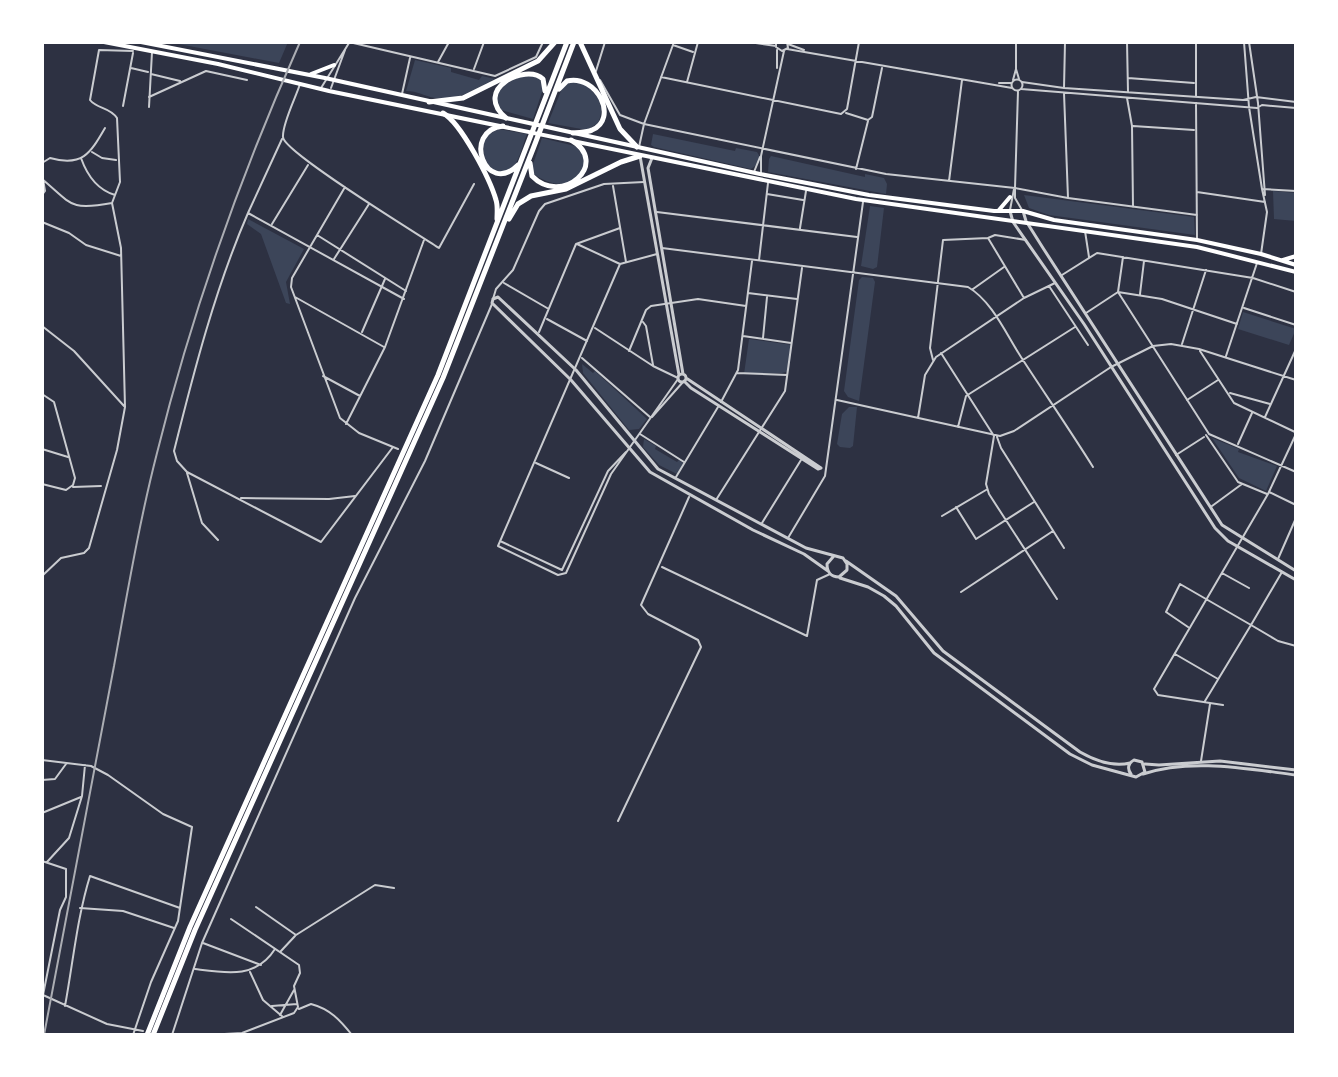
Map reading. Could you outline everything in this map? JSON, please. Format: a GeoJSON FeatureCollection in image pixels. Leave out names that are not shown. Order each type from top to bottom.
{"type":"FeatureCollection","features":[{"type":"Feature","properties":{"kind":"highway"},"geometry":{"type":"LineString","coordinates":[[429,102],[463,98],[534,63],[555,42]]}},
{"type":"Feature","properties":{"kind":"highway"},"geometry":{"type":"LineString","coordinates":[[544,99],[567,42]]}},
{"type":"Feature","properties":{"kind":"highway"},"geometry":{"type":"LineString","coordinates":[[551,103],[577,42]]}},
{"type":"Feature","properties":{"kind":"highway"},"geometry":{"type":"LineString","coordinates":[[577,42],[620,129],[638,147]]}},
{"type":"Feature","properties":{"kind":"highway"},"geometry":{"type":"LineString","coordinates":[[148,1034],[410,456],[533,149],[544,112],[545,87],[541,77],[531,73],[504,83],[494,96],[496,109],[506,118]]}},
{"type":"Feature","properties":{"kind":"highway"},"geometry":{"type":"LineString","coordinates":[[148,1034],[185,938],[438,375],[525,149],[544,112],[562,85],[570,80],[586,82],[598,92],[603,108],[601,122],[591,131],[573,133]]}},
{"type":"Feature","properties":{"kind":"highway"},"geometry":{"type":"LineString","coordinates":[[443,113],[461,128],[496,200],[496,225]]}},
{"type":"Feature","properties":{"kind":"highway"},"geometry":{"type":"LineString","coordinates":[[503,126],[491,129],[484,137],[481,151],[484,163],[492,172],[502,175],[513,170],[521,161]]}},
{"type":"Feature","properties":{"kind":"highway"},"geometry":{"type":"LineString","coordinates":[[533,149],[530,164],[532,176],[546,186],[563,186],[575,180],[586,164],[584,152],[571,140]]}},
{"type":"Feature","properties":{"kind":"highway"},"geometry":{"type":"LineString","coordinates":[[499,237],[514,209],[528,197],[566,189],[640,156]]}},
{"type":"Feature","properties":{"kind":"main road"},"geometry":{"type":"LineString","coordinates":[[104,42],[863,201],[1013,222],[1026,221],[1197,247],[1296,272]]}},
{"type":"Feature","properties":{"kind":"main road"},"geometry":{"type":"LineString","coordinates":[[141,42],[325,78],[869,195],[997,211],[1023,211],[1054,220],[1197,240],[1296,265]]}},
{"type":"Feature","properties":{"kind":"main road"},"geometry":{"type":"LineString","coordinates":[[308,75],[334,65]]}},
{"type":"Feature","properties":{"kind":"main road"},"geometry":{"type":"LineString","coordinates":[[997,211],[1010,197]]}},
{"type":"Feature","properties":{"kind":"main road"},"geometry":{"type":"LineString","coordinates":[[1282,260],[1296,256]]}},
{"type":"Feature","properties":{"kind":"street"},"geometry":{"type":"LineString","coordinates":[[321,89],[349,42],[493,76],[536,57],[543,42]]}},
{"type":"Feature","properties":{"kind":"street"},"geometry":{"type":"LineString","coordinates":[[438,63],[449,42]]}},
{"type":"Feature","properties":{"kind":"street"},"geometry":{"type":"LineString","coordinates":[[473,70],[484,42]]}},
{"type":"Feature","properties":{"kind":"street"},"geometry":{"type":"LineString","coordinates":[[605,42],[596,63],[598,76],[620,115],[644,124],[856,169],[1015,188],[1197,215]]}},
{"type":"Feature","properties":{"kind":"street"},"geometry":{"type":"LineString","coordinates":[[687,83],[698,42]]}},
{"type":"Feature","properties":{"kind":"street"},"geometry":{"type":"LineString","coordinates":[[749,42],[776,46]]}},
{"type":"Feature","properties":{"kind":"street"},"geometry":{"type":"LineString","coordinates":[[770,42],[785,50],[1020,90],[1128,92],[1257,108],[1262,105],[1296,108]]}},
{"type":"Feature","properties":{"kind":"street"},"geometry":{"type":"LineString","coordinates":[[845,113],[859,42]]}},
{"type":"Feature","properties":{"kind":"street"},"geometry":{"type":"LineString","coordinates":[[1016,42],[1016,69],[1012,82],[1016,102],[1015,198],[1026,221],[1222,525],[1296,571]]}},
{"type":"Feature","properties":{"kind":"street"},"geometry":{"type":"LineString","coordinates":[[1065,42],[1068,198]]}},
{"type":"Feature","properties":{"kind":"street"},"geometry":{"type":"LineString","coordinates":[[1127,42],[1128,92]]}},
{"type":"Feature","properties":{"kind":"street"},"geometry":{"type":"LineString","coordinates":[[1196,42],[1197,240]]}},
{"type":"Feature","properties":{"kind":"street"},"geometry":{"type":"LineString","coordinates":[[1244,42],[1249,107],[1266,202],[1261,254]]}},
{"type":"Feature","properties":{"kind":"street"},"geometry":{"type":"LineString","coordinates":[[1249,42],[1267,189],[1265,196]]}},
{"type":"Feature","properties":{"kind":"street"},"geometry":{"type":"LineString","coordinates":[[638,147],[674,43],[694,53]]}},
{"type":"Feature","properties":{"kind":"street"},"geometry":{"type":"LineString","coordinates":[[757,173],[785,50],[788,43],[805,51]]}},
{"type":"Feature","properties":{"kind":"street"},"geometry":{"type":"LineString","coordinates":[[776,46],[778,71]]}},
{"type":"Feature","properties":{"kind":"street"},"geometry":{"type":"LineString","coordinates":[[329,91],[345,48]]}},
{"type":"Feature","properties":{"kind":"street"},"geometry":{"type":"LineString","coordinates":[[123,106],[133,49]]}},
{"type":"Feature","properties":{"kind":"street"},"geometry":{"type":"LineString","coordinates":[[42,576],[57,561],[84,553],[89,548],[117,450],[125,407],[121,256],[112,203],[120,182],[116,116],[90,100],[99,50],[124,53],[133,49]]}},
{"type":"Feature","properties":{"kind":"street"},"geometry":{"type":"LineString","coordinates":[[149,107],[152,51]]}},
{"type":"Feature","properties":{"kind":"street"},"geometry":{"type":"LineString","coordinates":[[402,95],[411,57]]}},
{"type":"Feature","properties":{"kind":"street"},"geometry":{"type":"LineString","coordinates":[[856,169],[883,67]]}},
{"type":"Feature","properties":{"kind":"street"},"geometry":{"type":"LineString","coordinates":[[130,68],[181,81]]}},
{"type":"Feature","properties":{"kind":"street"},"geometry":{"type":"LineString","coordinates":[[1016,69],[1020,81],[1016,102]]}},
{"type":"Feature","properties":{"kind":"street"},"geometry":{"type":"LineString","coordinates":[[149,97],[206,71],[247,80]]}},
{"type":"Feature","properties":{"kind":"street"},"geometry":{"type":"LineString","coordinates":[[661,77],[868,120]]}},
{"type":"Feature","properties":{"kind":"street"},"geometry":{"type":"LineString","coordinates":[[1128,78],[1196,83]]}},
{"type":"Feature","properties":{"kind":"street"},"geometry":{"type":"LineString","coordinates":[[949,181],[962,79]]}},
{"type":"Feature","properties":{"kind":"street"},"geometry":{"type":"LineString","coordinates":[[998,84],[1020,81],[1127,97],[1256,97],[1296,102]]}},
{"type":"Feature","properties":{"kind":"street"},"geometry":{"type":"LineString","coordinates":[[218,540],[202,523],[187,472],[175,456],[178,436],[223,278],[248,213],[283,138],[301,83]]}},
{"type":"Feature","properties":{"kind":"street"},"geometry":{"type":"LineString","coordinates":[[1127,97],[1132,126],[1133,207]]}},
{"type":"Feature","properties":{"kind":"street"},"geometry":{"type":"LineString","coordinates":[[1132,126],[1196,131]]}},
{"type":"Feature","properties":{"kind":"street"},"geometry":{"type":"LineString","coordinates":[[42,163],[50,158],[67,162],[81,158],[91,152],[105,128]]}},
{"type":"Feature","properties":{"kind":"street"},"geometry":{"type":"LineString","coordinates":[[283,138],[285,144],[309,164],[439,248],[474,184]]}},
{"type":"Feature","properties":{"kind":"street"},"geometry":{"type":"LineString","coordinates":[[91,152],[102,158],[118,160]]}},
{"type":"Feature","properties":{"kind":"street"},"geometry":{"type":"LineString","coordinates":[[561,570],[608,471],[628,450],[681,378],[640,156]]}},
{"type":"Feature","properties":{"kind":"street"},"geometry":{"type":"LineString","coordinates":[[81,158],[96,183],[116,196]]}},
{"type":"Feature","properties":{"kind":"street"},"geometry":{"type":"LineString","coordinates":[[652,158],[648,168],[667,302]]}},
{"type":"Feature","properties":{"kind":"street"},"geometry":{"type":"LineString","coordinates":[[271,225],[309,164]]}},
{"type":"Feature","properties":{"kind":"street"},"geometry":{"type":"LineString","coordinates":[[42,173],[45,191],[42,195]]}},
{"type":"Feature","properties":{"kind":"street"},"geometry":{"type":"LineString","coordinates":[[43,180],[70,203],[85,206],[112,203]]}},
{"type":"Feature","properties":{"kind":"street"},"geometry":{"type":"LineString","coordinates":[[172,1035],[202,943],[355,598],[425,461],[496,289],[513,270],[542,206],[589,188],[645,182]]}},
{"type":"Feature","properties":{"kind":"street"},"geometry":{"type":"LineString","coordinates":[[759,261],[768,182]]}},
{"type":"Feature","properties":{"kind":"street"},"geometry":{"type":"LineString","coordinates":[[613,184],[627,263]]}},
{"type":"Feature","properties":{"kind":"street"},"geometry":{"type":"LineString","coordinates":[[345,187],[291,280],[294,297],[338,413],[346,424],[359,433],[398,449]]}},
{"type":"Feature","properties":{"kind":"street"},"geometry":{"type":"LineString","coordinates":[[1015,188],[1010,197],[1013,222],[1056,282],[1215,528],[1237,546],[1296,580]]}},
{"type":"Feature","properties":{"kind":"street"},"geometry":{"type":"LineString","coordinates":[[800,229],[806,189]]}},
{"type":"Feature","properties":{"kind":"street"},"geometry":{"type":"LineString","coordinates":[[1262,189],[1296,191]]}},
{"type":"Feature","properties":{"kind":"street"},"geometry":{"type":"LineString","coordinates":[[1197,192],[1266,202]]}},
{"type":"Feature","properties":{"kind":"street"},"geometry":{"type":"LineString","coordinates":[[767,194],[804,200]]}},
{"type":"Feature","properties":{"kind":"street"},"geometry":{"type":"LineString","coordinates":[[788,538],[824,480],[863,201]]}},
{"type":"Feature","properties":{"kind":"street"},"geometry":{"type":"LineString","coordinates":[[334,259],[369,203]]}},
{"type":"Feature","properties":{"kind":"street"},"geometry":{"type":"LineString","coordinates":[[655,212],[858,237]]}},
{"type":"Feature","properties":{"kind":"street"},"geometry":{"type":"LineString","coordinates":[[248,213],[404,299]]}},
{"type":"Feature","properties":{"kind":"street"},"geometry":{"type":"LineString","coordinates":[[42,229],[43,222],[69,233],[86,245],[121,256]]}},
{"type":"Feature","properties":{"kind":"street"},"geometry":{"type":"LineString","coordinates":[[537,334],[576,244],[620,228]]}},
{"type":"Feature","properties":{"kind":"street"},"geometry":{"type":"LineString","coordinates":[[1085,230],[1089,258]]}},
{"type":"Feature","properties":{"kind":"street"},"geometry":{"type":"LineString","coordinates":[[317,235],[407,292]]}},
{"type":"Feature","properties":{"kind":"street"},"geometry":{"type":"LineString","coordinates":[[933,360],[930,348],[943,240],[995,235],[1027,240]]}},
{"type":"Feature","properties":{"kind":"street"},"geometry":{"type":"LineString","coordinates":[[346,424],[385,347],[425,238]]}},
{"type":"Feature","properties":{"kind":"street"},"geometry":{"type":"LineString","coordinates":[[988,238],[1024,298]]}},
{"type":"Feature","properties":{"kind":"street"},"geometry":{"type":"LineString","coordinates":[[576,244],[620,264],[657,254],[661,248]]}},
{"type":"Feature","properties":{"kind":"street"},"geometry":{"type":"LineString","coordinates":[[661,248],[972,289],[996,317],[1093,467]]}},
{"type":"Feature","properties":{"kind":"street"},"geometry":{"type":"LineString","coordinates":[[1061,276],[1097,253],[1253,278],[1296,292]]}},
{"type":"Feature","properties":{"kind":"street"},"geometry":{"type":"LineString","coordinates":[[1123,257],[1118,292],[1238,482],[1296,505]]}},
{"type":"Feature","properties":{"kind":"street"},"geometry":{"type":"LineString","coordinates":[[675,478],[737,373],[752,260]]}},
{"type":"Feature","properties":{"kind":"street"},"geometry":{"type":"LineString","coordinates":[[1140,296],[1144,260]]}},
{"type":"Feature","properties":{"kind":"street"},"geometry":{"type":"LineString","coordinates":[[1226,357],[1257,262]]}},
{"type":"Feature","properties":{"kind":"street"},"geometry":{"type":"LineString","coordinates":[[563,575],[498,546],[620,264]]}},
{"type":"Feature","properties":{"kind":"street"},"geometry":{"type":"LineString","coordinates":[[716,501],[783,395],[802,267]]}},
{"type":"Feature","properties":{"kind":"street"},"geometry":{"type":"LineString","coordinates":[[972,289],[1004,267]]}},
{"type":"Feature","properties":{"kind":"street"},"geometry":{"type":"LineString","coordinates":[[1181,346],[1207,269]]}},
{"type":"Feature","properties":{"kind":"street"},"geometry":{"type":"LineString","coordinates":[[361,334],[385,278]]}},
{"type":"Feature","properties":{"kind":"street"},"geometry":{"type":"LineString","coordinates":[[918,418],[925,375],[933,360],[1024,298],[1056,282]]}},
{"type":"Feature","properties":{"kind":"street"},"geometry":{"type":"LineString","coordinates":[[503,283],[548,309]]}},
{"type":"Feature","properties":{"kind":"street"},"geometry":{"type":"LineString","coordinates":[[1049,286],[1088,345]]}},
{"type":"Feature","properties":{"kind":"street"},"geometry":{"type":"LineString","coordinates":[[1086,313],[1118,292],[1194,309],[1237,324]]}},
{"type":"Feature","properties":{"kind":"street"},"geometry":{"type":"LineString","coordinates":[[748,293],[798,300]]}},
{"type":"Feature","properties":{"kind":"street"},"geometry":{"type":"LineString","coordinates":[[763,339],[768,296]]}},
{"type":"Feature","properties":{"kind":"street"},"geometry":{"type":"LineString","coordinates":[[294,297],[385,347]]}},
{"type":"Feature","properties":{"kind":"street"},"geometry":{"type":"LineString","coordinates":[[493,301],[498,297],[576,370],[651,463],[788,538],[846,560],[896,596],[943,651],[1091,759],[1120,765],[1137,760],[1159,765],[1220,761],[1296,772]]}},
{"type":"Feature","properties":{"kind":"street"},"geometry":{"type":"LineString","coordinates":[[629,351],[649,307],[698,299],[746,306]]}},
{"type":"Feature","properties":{"kind":"street"},"geometry":{"type":"LineString","coordinates":[[493,301],[571,380],[650,472],[804,554],[836,577],[868,587],[884,596],[896,606],[934,653],[1070,754],[1092,765],[1136,777],[1155,770],[1216,766],[1296,772]]}},
{"type":"Feature","properties":{"kind":"street"},"geometry":{"type":"LineString","coordinates":[[1243,308],[1296,325]]}},
{"type":"Feature","properties":{"kind":"street"},"geometry":{"type":"LineString","coordinates":[[544,318],[588,341]]}},
{"type":"Feature","properties":{"kind":"street"},"geometry":{"type":"LineString","coordinates":[[642,321],[646,326],[653,366]]}},
{"type":"Feature","properties":{"kind":"street"},"geometry":{"type":"LineString","coordinates":[[42,326],[74,351],[125,407]]}},
{"type":"Feature","properties":{"kind":"street"},"geometry":{"type":"LineString","coordinates":[[958,427],[963,400],[968,395],[1075,327]]}},
{"type":"Feature","properties":{"kind":"street"},"geometry":{"type":"LineString","coordinates":[[594,328],[653,366],[681,378],[818,469],[824,469]]}},
{"type":"Feature","properties":{"kind":"street"},"geometry":{"type":"LineString","coordinates":[[743,336],[792,343]]}},
{"type":"Feature","properties":{"kind":"street"},"geometry":{"type":"LineString","coordinates":[[837,400],[996,436],[1014,431],[1111,367],[1153,346],[1199,349],[1296,380]]}},
{"type":"Feature","properties":{"kind":"street"},"geometry":{"type":"LineString","coordinates":[[1199,349],[1234,403],[1296,434],[1242,540],[1154,687],[1158,695],[1223,705]]}},
{"type":"Feature","properties":{"kind":"street"},"geometry":{"type":"LineString","coordinates":[[1265,418],[1296,349]]}},
{"type":"Feature","properties":{"kind":"street"},"geometry":{"type":"LineString","coordinates":[[941,353],[1064,548]]}},
{"type":"Feature","properties":{"kind":"street"},"geometry":{"type":"LineString","coordinates":[[581,357],[651,418]]}},
{"type":"Feature","properties":{"kind":"street"},"geometry":{"type":"LineString","coordinates":[[737,373],[788,375]]}},
{"type":"Feature","properties":{"kind":"street"},"geometry":{"type":"LineString","coordinates":[[322,376],[362,397]]}},
{"type":"Feature","properties":{"kind":"street"},"geometry":{"type":"LineString","coordinates":[[1187,400],[1219,379]]}},
{"type":"Feature","properties":{"kind":"street"},"geometry":{"type":"LineString","coordinates":[[1227,392],[1271,404]]}},
{"type":"Feature","properties":{"kind":"street"},"geometry":{"type":"LineString","coordinates":[[42,394],[54,402],[75,478],[72,487]]}},
{"type":"Feature","properties":{"kind":"street"},"geometry":{"type":"LineString","coordinates":[[1237,446],[1253,412]]}},
{"type":"Feature","properties":{"kind":"street"},"geometry":{"type":"LineString","coordinates":[[760,430],[824,469]]}},
{"type":"Feature","properties":{"kind":"street"},"geometry":{"type":"LineString","coordinates":[[639,433],[684,462]]}},
{"type":"Feature","properties":{"kind":"street"},"geometry":{"type":"LineString","coordinates":[[1176,455],[1207,435]]}},
{"type":"Feature","properties":{"kind":"street"},"geometry":{"type":"LineString","coordinates":[[1207,435],[1296,472]]}},
{"type":"Feature","properties":{"kind":"street"},"geometry":{"type":"LineString","coordinates":[[996,436],[987,490],[1057,599]]}},
{"type":"Feature","properties":{"kind":"street"},"geometry":{"type":"LineString","coordinates":[[187,472],[321,542],[393,447]]}},
{"type":"Feature","properties":{"kind":"street"},"geometry":{"type":"LineString","coordinates":[[42,449],[69,457]]}},
{"type":"Feature","properties":{"kind":"street"},"geometry":{"type":"LineString","coordinates":[[563,575],[611,474],[628,450]]}},
{"type":"Feature","properties":{"kind":"street"},"geometry":{"type":"LineString","coordinates":[[761,524],[802,459]]}},
{"type":"Feature","properties":{"kind":"street"},"geometry":{"type":"LineString","coordinates":[[535,463],[569,478]]}},
{"type":"Feature","properties":{"kind":"street"},"geometry":{"type":"LineString","coordinates":[[42,484],[64,490],[101,486]]}},
{"type":"Feature","properties":{"kind":"street"},"geometry":{"type":"LineString","coordinates":[[1209,508],[1243,484]]}},
{"type":"Feature","properties":{"kind":"street"},"geometry":{"type":"LineString","coordinates":[[942,516],[987,490]]}},
{"type":"Feature","properties":{"kind":"street"},"geometry":{"type":"LineString","coordinates":[[618,821],[701,647],[698,640],[642,608],[641,603],[661,566],[690,495]]}},
{"type":"Feature","properties":{"kind":"street"},"geometry":{"type":"LineString","coordinates":[[239,498],[329,499],[356,496]]}},
{"type":"Feature","properties":{"kind":"street"},"geometry":{"type":"LineString","coordinates":[[956,507],[976,539],[1035,501]]}},
{"type":"Feature","properties":{"kind":"street"},"geometry":{"type":"LineString","coordinates":[[1277,560],[1296,518]]}},
{"type":"Feature","properties":{"kind":"street"},"geometry":{"type":"LineString","coordinates":[[961,592],[1054,531]]}},
{"type":"Feature","properties":{"kind":"street"},"geometry":{"type":"LineString","coordinates":[[500,541],[561,570],[563,575]]}},
{"type":"Feature","properties":{"kind":"street"},"geometry":{"type":"LineString","coordinates":[[829,572],[828,561],[833,557]]}},
{"type":"Feature","properties":{"kind":"street"},"geometry":{"type":"LineString","coordinates":[[836,577],[847,570],[846,560]]}},
{"type":"Feature","properties":{"kind":"street"},"geometry":{"type":"LineString","coordinates":[[661,566],[807,636],[817,580],[829,572]]}},
{"type":"Feature","properties":{"kind":"street"},"geometry":{"type":"LineString","coordinates":[[1204,702],[1282,572]]}},
{"type":"Feature","properties":{"kind":"street"},"geometry":{"type":"LineString","coordinates":[[1221,573],[1249,588]]}},
{"type":"Feature","properties":{"kind":"street"},"geometry":{"type":"LineString","coordinates":[[1189,628],[1166,613],[1180,584],[1282,642],[1296,646]]}},
{"type":"Feature","properties":{"kind":"street"},"geometry":{"type":"LineString","coordinates":[[1174,653],[1218,679]]}},
{"type":"Feature","properties":{"kind":"street"},"geometry":{"type":"LineString","coordinates":[[1201,762],[1210,703]]}},
{"type":"Feature","properties":{"kind":"street"},"geometry":{"type":"LineString","coordinates":[[42,760],[101,770],[156,809],[192,827],[181,908],[133,1035]]}},
{"type":"Feature","properties":{"kind":"street"},"geometry":{"type":"LineString","coordinates":[[42,780],[55,779],[67,763]]}},
{"type":"Feature","properties":{"kind":"street"},"geometry":{"type":"LineString","coordinates":[[1130,763],[1128,769],[1131,774]]}},
{"type":"Feature","properties":{"kind":"street"},"geometry":{"type":"LineString","coordinates":[[1143,774],[1144,764]]}},
{"type":"Feature","properties":{"kind":"street"},"geometry":{"type":"LineString","coordinates":[[85,765],[82,796],[69,838],[44,862],[66,869],[66,897],[60,910],[42,995],[107,1024],[148,1034]]}},
{"type":"Feature","properties":{"kind":"street"},"geometry":{"type":"LineString","coordinates":[[42,813],[82,796]]}},
{"type":"Feature","properties":{"kind":"street"},"geometry":{"type":"LineString","coordinates":[[65,1006],[80,908],[90,876],[181,908]]}},
{"type":"Feature","properties":{"kind":"street"},"geometry":{"type":"LineString","coordinates":[[281,951],[296,935],[375,885],[394,888]]}},
{"type":"Feature","properties":{"kind":"street"},"geometry":{"type":"LineString","coordinates":[[256,907],[296,935]]}},
{"type":"Feature","properties":{"kind":"street"},"geometry":{"type":"LineString","coordinates":[[80,908],[123,911],[175,928]]}},
{"type":"Feature","properties":{"kind":"street"},"geometry":{"type":"LineString","coordinates":[[231,919],[300,967],[281,1016]]}},
{"type":"Feature","properties":{"kind":"street"},"geometry":{"type":"LineString","coordinates":[[202,943],[261,965]]}},
{"type":"Feature","properties":{"kind":"street"},"geometry":{"type":"LineString","coordinates":[[194,968],[228,974],[249,971],[261,965],[276,948]]}},
{"type":"Feature","properties":{"kind":"street"},"geometry":{"type":"LineString","coordinates":[[249,971],[261,997],[281,1016]]}},
{"type":"Feature","properties":{"kind":"street"},"geometry":{"type":"LineString","coordinates":[[294,989],[298,1009]]}},
{"type":"Feature","properties":{"kind":"street"},"geometry":{"type":"LineString","coordinates":[[270,1006],[298,1004]]}},
{"type":"Feature","properties":{"kind":"street"},"geometry":{"type":"LineString","coordinates":[[207,1035],[242,1033],[311,1004],[334,1015],[351,1034]]}},
{"type":"Feature","properties":{"kind":"shaded area"},"geometry":{"type":"Polygon","coordinates":[[[168,42],[288,42],[279,63],[168,42]]]}},
{"type":"Feature","properties":{"kind":"shaded area"},"geometry":{"type":"Polygon","coordinates":[[[415,60],[451,68],[451,72],[479,80],[482,76],[495,79],[459,96],[431,97],[406,91],[415,60]]]}},
{"type":"Feature","properties":{"kind":"shaded area"},"geometry":{"type":"Polygon","coordinates":[[[527,74],[539,78],[544,86],[533,119],[501,110],[495,100],[503,87],[527,74]]]}},
{"type":"Feature","properties":{"kind":"shaded area"},"geometry":{"type":"Polygon","coordinates":[[[580,81],[598,99],[601,110],[598,123],[587,130],[548,123],[563,86],[568,82],[580,81]]]}},
{"type":"Feature","properties":{"kind":"shaded area"},"geometry":{"type":"Polygon","coordinates":[[[498,129],[527,134],[516,163],[502,173],[491,168],[484,154],[486,136],[498,129]]]}},
{"type":"Feature","properties":{"kind":"shaded area"},"geometry":{"type":"Polygon","coordinates":[[[653,134],[735,151],[736,148],[757,152],[759,163],[751,169],[654,147],[651,145],[653,134]]]}},
{"type":"Feature","properties":{"kind":"shaded area"},"geometry":{"type":"Polygon","coordinates":[[[542,138],[575,146],[585,156],[583,167],[574,180],[559,184],[534,174],[532,167],[542,138]]]}},
{"type":"Feature","properties":{"kind":"shaded area"},"geometry":{"type":"Polygon","coordinates":[[[771,156],[865,177],[865,174],[884,178],[886,194],[768,172],[771,156]]]}},
{"type":"Feature","properties":{"kind":"shaded area"},"geometry":{"type":"Polygon","coordinates":[[[1273,191],[1296,193],[1296,221],[1274,219],[1273,191]]]}},
{"type":"Feature","properties":{"kind":"shaded area"},"geometry":{"type":"Polygon","coordinates":[[[1024,195],[1194,217],[1195,235],[1049,215],[1029,208],[1024,195]]]}},
{"type":"Feature","properties":{"kind":"shaded area"},"geometry":{"type":"Polygon","coordinates":[[[870,206],[884,208],[877,267],[873,269],[861,266],[870,206]]]}},
{"type":"Feature","properties":{"kind":"shaded area"},"geometry":{"type":"Polygon","coordinates":[[[248,219],[304,249],[286,282],[290,304],[286,303],[261,234],[247,224],[248,219]]]}},
{"type":"Feature","properties":{"kind":"shaded area"},"geometry":{"type":"Polygon","coordinates":[[[862,277],[873,278],[875,282],[859,401],[848,397],[844,391],[859,280],[862,277]]]}},
{"type":"Feature","properties":{"kind":"shaded area"},"geometry":{"type":"Polygon","coordinates":[[[1243,312],[1296,329],[1289,345],[1238,329],[1243,312]]]}},
{"type":"Feature","properties":{"kind":"shaded area"},"geometry":{"type":"Polygon","coordinates":[[[749,339],[792,345],[789,371],[744,374],[749,339]]]}},
{"type":"Feature","properties":{"kind":"shaded area"},"geometry":{"type":"Polygon","coordinates":[[[582,364],[593,373],[595,371],[647,419],[639,429],[629,430],[583,373],[582,364]]]}},
{"type":"Feature","properties":{"kind":"shaded area"},"geometry":{"type":"Polygon","coordinates":[[[849,407],[857,407],[853,446],[850,448],[837,444],[842,414],[849,407]]]}},
{"type":"Feature","properties":{"kind":"shaded area"},"geometry":{"type":"Polygon","coordinates":[[[1212,438],[1239,449],[1238,452],[1277,466],[1266,491],[1239,478],[1212,438]]]}},
{"type":"Feature","properties":{"kind":"shaded area"},"geometry":{"type":"Polygon","coordinates":[[[644,439],[656,446],[655,449],[684,464],[677,474],[659,465],[643,447],[644,439]]]}},
{"type":"Feature","properties":{"kind":"railway"},"geometry":{"type":"LineString","coordinates":[[44,1035],[157,453],[186,348],[220,244],[300,42]]}}]}
